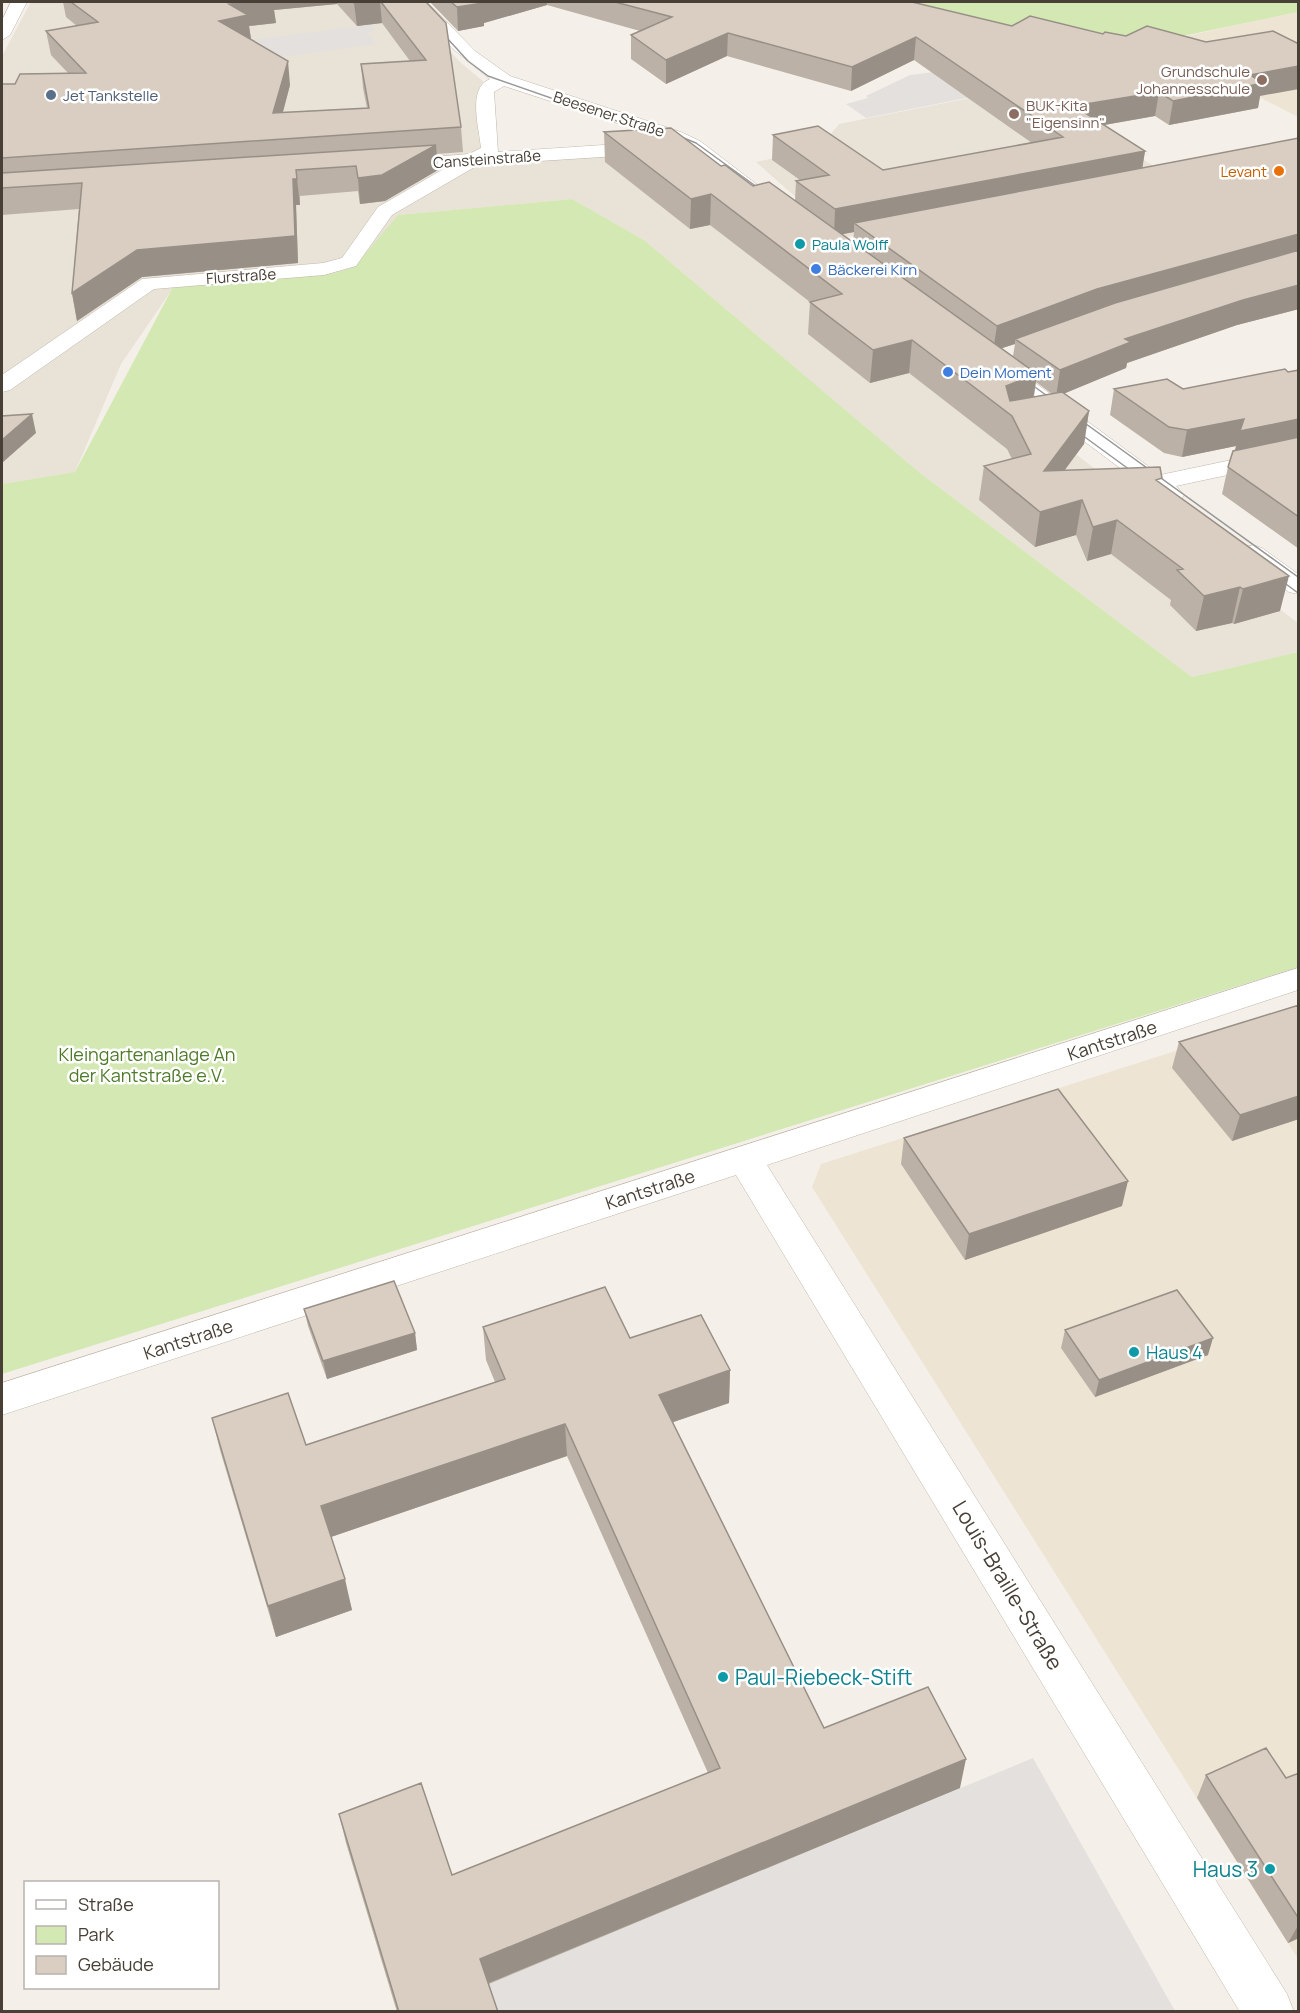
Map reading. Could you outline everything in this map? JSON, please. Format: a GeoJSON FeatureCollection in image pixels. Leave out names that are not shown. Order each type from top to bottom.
{"type":"FeatureCollection","features":[{"type":"Feature","properties":{"kind":"street"},"geometry":{"type":"LineString","coordinates":[[2,35],[19,2]]}},
{"type":"Feature","properties":{"kind":"street","name":"Beesener Straße"},"geometry":{"type":"LineString","coordinates":[[419,2],[483,69],[504,80],[685,141],[770,202]]}},
{"type":"Feature","properties":{"kind":"street"},"geometry":{"type":"LineString","coordinates":[[471,160],[490,150],[485,92],[488,86],[504,80]]}},
{"type":"Feature","properties":{"kind":"street","name":"Cansteinstraße"},"geometry":{"type":"LineString","coordinates":[[377,166],[657,147],[685,141]]}},
{"type":"Feature","properties":{"kind":"street","name":"Flurstraße"},"geometry":{"type":"LineString","coordinates":[[2,385],[23,359],[149,283],[324,269],[349,262],[385,211],[471,160]]}},
{"type":"Feature","properties":{"kind":"street"},"geometry":{"type":"LineString","coordinates":[[995,357],[1195,511]]}},
{"type":"Feature","properties":{"kind":"street"},"geometry":{"type":"LineString","coordinates":[[1157,483],[1299,453]]}},
{"type":"Feature","properties":{"kind":"street"},"geometry":{"type":"LineString","coordinates":[[1232,538],[1299,586]]}},
{"type":"Feature","properties":{"kind":"street","name":"Kantstraße"},"geometry":{"type":"LineString","coordinates":[[2,1399],[1299,979]]}},
{"type":"Feature","properties":{"kind":"street","name":"Louis-Braille-Straße"},"geometry":{"type":"LineString","coordinates":[[745,1159],[1269,2012]]}},
{"type":"Feature","properties":{"kind":"shaded area"},"geometry":{"type":"Polygon","coordinates":[[[31,2],[406,2],[460,62],[485,83],[484,150],[466,157],[2,188],[2,56],[31,2]]]}},
{"type":"Feature","properties":{"kind":"shaded area","name":"Grundschule Johannesschule"},"geometry":{"type":"Polygon","coordinates":[[[1298,12],[1298,117],[1154,43],[1298,12]]]}},
{"type":"Feature","properties":{"kind":"shaded area"},"geometry":{"type":"Polygon","coordinates":[[[371,25],[375,29],[368,33],[376,44],[271,58],[243,41],[371,25]]]}},
{"type":"Feature","properties":{"kind":"shaded area"},"geometry":{"type":"Polygon","coordinates":[[[942,71],[996,92],[866,118],[846,104],[868,98],[866,96],[910,75],[942,71]]]}},
{"type":"Feature","properties":{"kind":"shaded area"},"geometry":{"type":"Polygon","coordinates":[[[1026,87],[1165,173],[842,238],[756,162],[820,148],[839,124],[1026,87]]]}},
{"type":"Feature","properties":{"kind":"shaded area"},"geometry":{"type":"Polygon","coordinates":[[[657,147],[687,159],[1298,623],[1298,652],[1192,677],[920,473],[644,240],[572,199],[398,215],[356,266],[335,273],[173,288],[121,364],[75,472],[2,484],[2,199],[657,147]]]}},
{"type":"Feature","properties":{"kind":"shaded area"},"geometry":{"type":"Polygon","coordinates":[[[1298,1012],[1298,1959],[812,1187],[821,1164],[1298,1012]]]}},
{"type":"Feature","properties":{"kind":"shaded area"},"geometry":{"type":"Polygon","coordinates":[[[1033,1758],[1175,2011],[493,2012],[484,1986],[1033,1758]]]}},
{"type":"Feature","properties":{"kind":"green space"},"geometry":{"type":"Polygon","coordinates":[[[875,2],[1298,2],[1298,12],[1091,55],[875,2]]]}},
{"type":"Feature","properties":{"kind":"green space","name":"Kleingartenanlage An der Kantstraße e.V."},"geometry":{"type":"Polygon","coordinates":[[[572,199],[644,240],[920,473],[1192,677],[1298,652],[1298,967],[2,1374],[2,484],[75,472],[173,287],[335,273],[355,266],[398,215],[572,199]]]}},
{"type":"Feature","properties":{"kind":"building"},"geometry":{"type":"Polygon","coordinates":[[[71,2],[257,2],[229,4],[248,15],[219,21],[288,61],[273,113],[369,108],[361,64],[426,60],[381,2],[426,2],[446,23],[461,127],[2,158],[2,84],[15,84],[20,74],[86,73],[46,31],[98,22],[71,2]]]}},
{"type":"Feature","properties":{"kind":"building"},"geometry":{"type":"Polygon","coordinates":[[[451,2],[482,2],[483,3],[457,7],[451,2]]]}},
{"type":"Feature","properties":{"kind":"building"},"geometry":{"type":"Polygon","coordinates":[[[615,2],[912,2],[1012,26],[1030,16],[1103,34],[1105,32],[1126,36],[1147,26],[1206,42],[1273,31],[1299,44],[1299,66],[1250,75],[1263,83],[1173,101],[1159,92],[1074,106],[1145,151],[835,209],[796,181],[829,175],[773,135],[818,126],[883,170],[1063,137],[916,37],[852,67],[728,33],[666,60],[631,35],[672,17],[615,2]]]}},
{"type":"Feature","properties":{"kind":"building"},"geometry":{"type":"Polygon","coordinates":[[[671,128],[721,166],[725,165],[753,186],[769,182],[1037,374],[1006,386],[1010,401],[1062,392],[1089,411],[1044,471],[1160,467],[1162,478],[1156,480],[1289,576],[1243,589],[1240,587],[1204,596],[1177,570],[1183,569],[1117,520],[1093,527],[1082,500],[1040,512],[984,466],[1031,454],[1012,416],[912,340],[873,350],[810,302],[842,294],[711,194],[691,199],[604,132],[671,128]]]}},
{"type":"Feature","properties":{"kind":"building"},"geometry":{"type":"Polygon","coordinates":[[[1299,138],[1299,234],[1097,289],[997,326],[854,223],[1299,138]]]}},
{"type":"Feature","properties":{"kind":"building"},"geometry":{"type":"Polygon","coordinates":[[[436,145],[382,175],[358,178],[356,166],[296,170],[297,179],[293,179],[295,236],[137,250],[72,293],[82,183],[2,188],[2,173],[436,145]]]}},
{"type":"Feature","properties":{"kind":"building"},"geometry":{"type":"Polygon","coordinates":[[[1299,250],[1299,285],[1243,300],[1125,339],[1131,342],[1060,370],[1015,339],[1115,303],[1299,250]]]}},
{"type":"Feature","properties":{"kind":"building"},"geometry":{"type":"Polygon","coordinates":[[[1285,369],[1288,372],[1299,370],[1299,419],[1240,431],[1244,419],[1187,430],[1169,427],[1114,389],[1167,379],[1183,389],[1285,369]]]}},
{"type":"Feature","properties":{"kind":"building"},"geometry":{"type":"Polygon","coordinates":[[[32,414],[2,440],[2,416],[32,414]]]}},
{"type":"Feature","properties":{"kind":"building"},"geometry":{"type":"Polygon","coordinates":[[[1299,437],[1299,517],[1228,467],[1233,451],[1299,437]]]}},
{"type":"Feature","properties":{"kind":"building"},"geometry":{"type":"Polygon","coordinates":[[[1299,1005],[1299,1096],[1240,1115],[1179,1042],[1299,1005]]]}},
{"type":"Feature","properties":{"kind":"building"},"geometry":{"type":"Polygon","coordinates":[[[1058,1089],[1128,1181],[969,1234],[904,1138],[1058,1089]]]}},
{"type":"Feature","properties":{"kind":"building"},"geometry":{"type":"Polygon","coordinates":[[[394,1281],[415,1333],[323,1361],[304,1309],[394,1281]]]}},
{"type":"Feature","properties":{"kind":"building","name":"Paul-Riebeck-Stift"},"geometry":{"type":"Polygon","coordinates":[[[605,1287],[630,1338],[701,1315],[730,1370],[659,1395],[824,1728],[928,1687],[966,1759],[480,1959],[498,2012],[399,2012],[339,1814],[421,1783],[452,1875],[720,1768],[565,1424],[321,1506],[345,1579],[268,1606],[212,1418],[288,1393],[306,1445],[505,1379],[483,1327],[605,1287]]]}},
{"type":"Feature","properties":{"kind":"building","name":"Haus 4"},"geometry":{"type":"Polygon","coordinates":[[[1177,1290],[1213,1338],[1099,1380],[1065,1330],[1177,1290]]]}},
{"type":"Feature","properties":{"kind":"building","name":"Haus 3"},"geometry":{"type":"Polygon","coordinates":[[[1266,1748],[1286,1778],[1299,1773],[1299,1919],[1206,1775],[1266,1748]]]}},
{"type":"Feature","properties":{"kind":"tram line"},"geometry":{"type":"LineString","coordinates":[[414,2],[468,61],[488,76],[657,135]]}},
{"type":"Feature","properties":{"kind":"tram line"},"geometry":{"type":"LineString","coordinates":[[667,131],[696,143],[768,195]]}},
{"type":"Feature","properties":{"kind":"tram line"},"geometry":{"type":"LineString","coordinates":[[1021,377],[1298,577]]}},
{"type":"Feature","properties":{"kind":"tram line"},"geometry":{"type":"LineString","coordinates":[[1071,427],[1141,478]]}},
{"type":"Feature","properties":{"kind":"tram line"},"geometry":{"type":"LineString","coordinates":[[1274,575],[1298,593]]}},
{"type":"Feature","properties":{"kind":"place","name":"Grundschule Johannesschule"},"geometry":{"type":"Point","coordinates":[1262,80]}},
{"type":"Feature","properties":{"kind":"place","name":"Jet Tankstelle"},"geometry":{"type":"Point","coordinates":[51,95]}},
{"type":"Feature","properties":{"kind":"place","name":"BUK-Kita \"Eigensinn\""},"geometry":{"type":"Point","coordinates":[1014,114]}},
{"type":"Feature","properties":{"kind":"place","name":"Levant"},"geometry":{"type":"Point","coordinates":[1279,171]}},
{"type":"Feature","properties":{"kind":"place","name":"Paula Wolff"},"geometry":{"type":"Point","coordinates":[800,244]}},
{"type":"Feature","properties":{"kind":"place","name":"Bäckerei Kirn"},"geometry":{"type":"Point","coordinates":[816,269]}},
{"type":"Feature","properties":{"kind":"place","name":"Dein Moment"},"geometry":{"type":"Point","coordinates":[948,372]}},
{"type":"Feature","properties":{"kind":"place","name":"Haus 4"},"geometry":{"type":"Point","coordinates":[1134,1352]}},
{"type":"Feature","properties":{"kind":"place","name":"Paul-Riebeck-Stift"},"geometry":{"type":"Point","coordinates":[723,1677]}},
{"type":"Feature","properties":{"kind":"place","name":"Haus 3"},"geometry":{"type":"Point","coordinates":[1270,1869]}}]}
